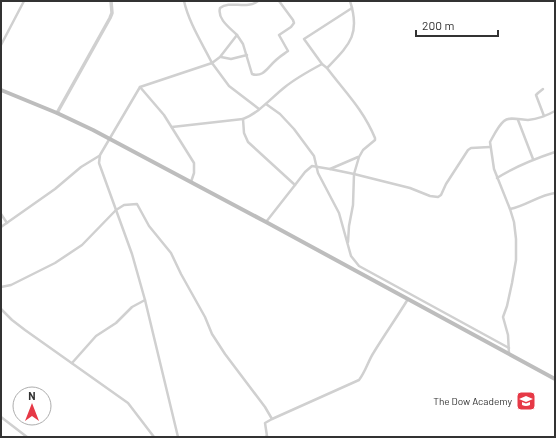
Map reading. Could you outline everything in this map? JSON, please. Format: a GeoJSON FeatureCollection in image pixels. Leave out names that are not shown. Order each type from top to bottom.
{"type":"FeatureCollection","features":[{"type":"Feature","properties":{"kind":"main road"},"geometry":{"type":"LineString","coordinates":[[1,90],[57,113],[110,139],[555,379]]}},
{"type":"Feature","properties":{"kind":"street"},"geometry":{"type":"LineString","coordinates":[[1,45],[24,1]]}},
{"type":"Feature","properties":{"kind":"street"},"geometry":{"type":"LineString","coordinates":[[57,113],[110,18],[112,13],[111,1]]}},
{"type":"Feature","properties":{"kind":"street"},"geometry":{"type":"LineString","coordinates":[[184,1],[186,11],[212,63],[229,86],[259,109]]}},
{"type":"Feature","properties":{"kind":"street"},"geometry":{"type":"LineString","coordinates":[[258,1],[251,5],[225,6],[220,8],[219,15],[242,41],[252,74],[255,75],[266,72],[274,62],[288,51],[279,35],[291,27],[294,23],[279,1]]}},
{"type":"Feature","properties":{"kind":"street"},"geometry":{"type":"LineString","coordinates":[[326,68],[340,54],[352,37],[354,25],[350,1]]}},
{"type":"Feature","properties":{"kind":"street"},"geometry":{"type":"LineString","coordinates":[[348,243],[349,226],[354,205],[354,174],[359,157],[365,147],[375,140],[375,138],[365,116],[353,98],[322,64],[304,39],[352,8]]}},
{"type":"Feature","properties":{"kind":"street"},"geometry":{"type":"LineString","coordinates":[[1,227],[55,189],[81,167],[100,155],[140,87],[212,63],[220,57],[237,35]]}},
{"type":"Feature","properties":{"kind":"street"},"geometry":{"type":"LineString","coordinates":[[220,57],[231,59],[247,55]]}},
{"type":"Feature","properties":{"kind":"street"},"geometry":{"type":"LineString","coordinates":[[172,127],[243,119],[266,104],[286,87],[322,64]]}},
{"type":"Feature","properties":{"kind":"street"},"geometry":{"type":"LineString","coordinates":[[140,87],[159,108],[194,163],[194,173],[191,182]]}},
{"type":"Feature","properties":{"kind":"street"},"geometry":{"type":"LineString","coordinates":[[543,89],[536,95],[544,116]]}},
{"type":"Feature","properties":{"kind":"street"},"geometry":{"type":"LineString","coordinates":[[266,104],[280,114],[294,129],[314,156],[318,173],[339,213],[351,256],[359,266],[509,348]]}},
{"type":"Feature","properties":{"kind":"street"},"geometry":{"type":"LineString","coordinates":[[509,354],[508,335],[503,316],[510,298],[516,260],[514,222],[494,169],[490,142],[504,120],[508,118],[518,120],[534,119],[555,111]]}},
{"type":"Feature","properties":{"kind":"street"},"geometry":{"type":"LineString","coordinates":[[243,119],[244,133],[248,142],[295,185]]}},
{"type":"Feature","properties":{"kind":"street"},"geometry":{"type":"LineString","coordinates":[[518,120],[533,159]]}},
{"type":"Feature","properties":{"kind":"street"},"geometry":{"type":"LineString","coordinates":[[266,222],[308,168],[312,166],[354,174],[410,188],[430,196],[438,197],[441,195],[446,184],[468,150],[471,148],[491,147]]}},
{"type":"Feature","properties":{"kind":"street"},"geometry":{"type":"LineString","coordinates":[[497,178],[513,168],[533,159],[555,152]]}},
{"type":"Feature","properties":{"kind":"street"},"geometry":{"type":"LineString","coordinates":[[100,155],[100,163],[132,254],[145,300],[178,437]]}},
{"type":"Feature","properties":{"kind":"street"},"geometry":{"type":"LineString","coordinates":[[330,169],[359,157]]}},
{"type":"Feature","properties":{"kind":"street"},"geometry":{"type":"LineString","coordinates":[[510,209],[516,208],[544,195],[555,193]]}},
{"type":"Feature","properties":{"kind":"street"},"geometry":{"type":"LineString","coordinates":[[1,288],[12,285],[66,256],[82,245],[116,210],[124,205],[137,204],[149,226],[171,253],[205,317],[212,334],[225,354],[265,407],[272,419]]}},
{"type":"Feature","properties":{"kind":"street"},"geometry":{"type":"LineString","coordinates":[[1,214],[7,223]]}},
{"type":"Feature","properties":{"kind":"street"},"geometry":{"type":"LineString","coordinates":[[265,437],[267,436],[265,423],[360,380],[365,373],[368,362],[408,299]]}},
{"type":"Feature","properties":{"kind":"street"},"geometry":{"type":"LineString","coordinates":[[72,363],[96,336],[116,323],[132,307],[145,300]]}},
{"type":"Feature","properties":{"kind":"street"},"geometry":{"type":"LineString","coordinates":[[1,309],[12,320],[128,403],[154,437]]}},
{"type":"Feature","properties":{"kind":"street"},"geometry":{"type":"LineString","coordinates":[[1,417],[27,437]]}},
{"type":"Feature","properties":{"kind":"place","name":"The Dow Academy"},"geometry":{"type":"Point","coordinates":[526,401]}}]}
